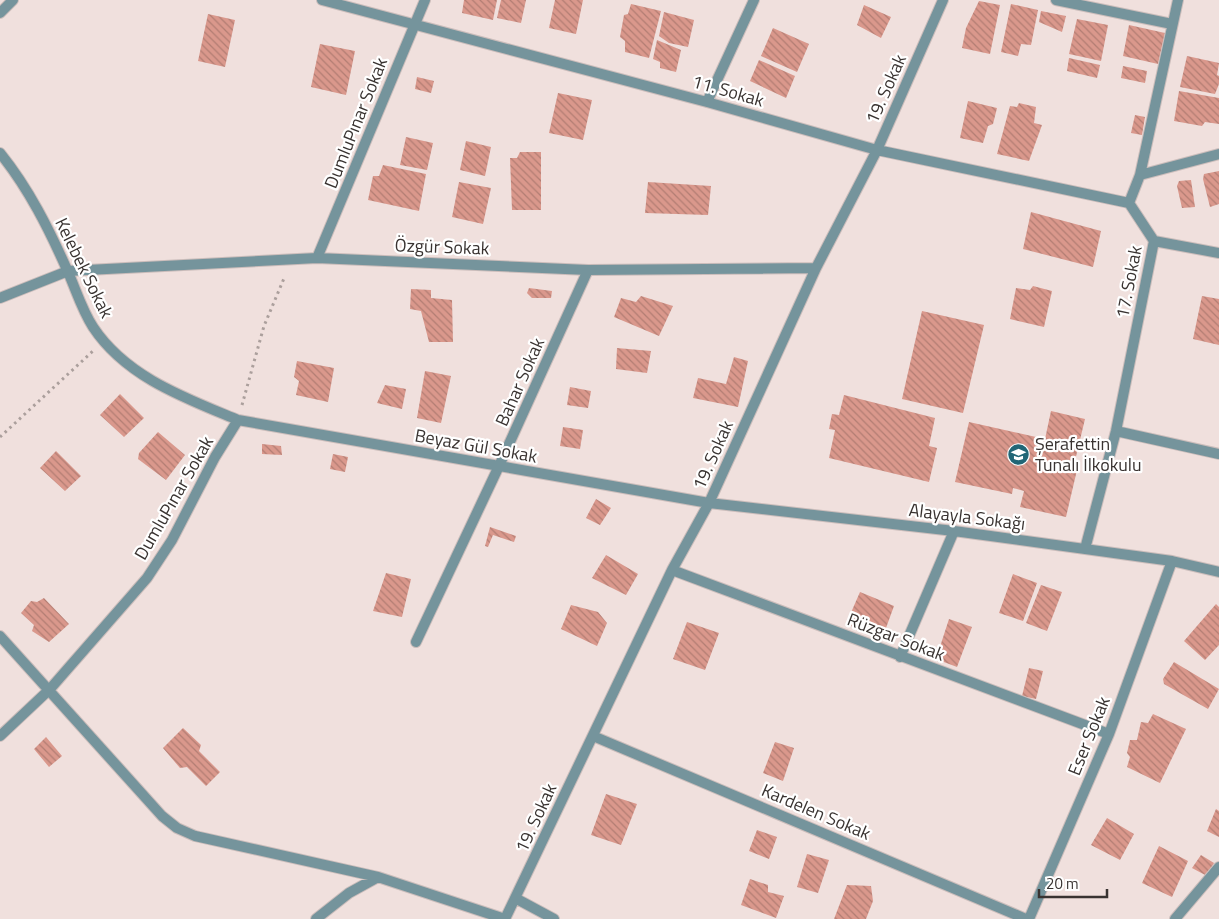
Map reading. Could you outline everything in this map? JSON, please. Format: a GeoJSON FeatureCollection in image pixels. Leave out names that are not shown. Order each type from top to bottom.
{"type":"FeatureCollection","features":[{"type":"Feature","properties":{"kind":"street"},"geometry":{"type":"LineString","coordinates":[[0,14],[13,0]]}},
{"type":"Feature","properties":{"kind":"street","name":"11. Sokak"},"geometry":{"type":"LineString","coordinates":[[322,0],[707,102],[877,150],[1129,203]]}},
{"type":"Feature","properties":{"kind":"street","name":"DumluPınar Sokak"},"geometry":{"type":"LineString","coordinates":[[317,258],[425,0]]}},
{"type":"Feature","properties":{"kind":"street"},"geometry":{"type":"LineString","coordinates":[[707,102],[754,0]]}},
{"type":"Feature","properties":{"kind":"street","name":"19. Sokak"},"geometry":{"type":"LineString","coordinates":[[505,919],[672,570],[709,503],[816,268],[877,150],[943,0]]}},
{"type":"Feature","properties":{"kind":"street"},"geometry":{"type":"LineString","coordinates":[[1056,0],[1172,24]]}},
{"type":"Feature","properties":{"kind":"street"},"geometry":{"type":"LineString","coordinates":[[1129,203],[1140,175],[1178,0]]}},
{"type":"Feature","properties":{"kind":"street","name":"Kelebek Sokak"},"geometry":{"type":"LineString","coordinates":[[0,153],[34,201],[68,271],[84,313],[104,341],[131,367],[152,381],[175,394],[238,420]]}},
{"type":"Feature","properties":{"kind":"street"},"geometry":{"type":"LineString","coordinates":[[1140,175],[1219,154]]}},
{"type":"Feature","properties":{"kind":"street","name":"17. Sokak"},"geometry":{"type":"LineString","coordinates":[[1085,549],[1116,431],[1154,241],[1129,203]]}},
{"type":"Feature","properties":{"kind":"street"},"geometry":{"type":"LineString","coordinates":[[1154,241],[1219,254]]}},
{"type":"Feature","properties":{"kind":"street","name":"Özgür Sokak"},"geometry":{"type":"LineString","coordinates":[[0,298],[68,271],[317,258],[588,270],[816,268]]}},
{"type":"Feature","properties":{"kind":"street","name":"Bahar Sokak"},"geometry":{"type":"LineString","coordinates":[[416,642],[588,270]]}},
{"type":"Feature","properties":{"kind":"street","name":"DumluPınar Sokak"},"geometry":{"type":"LineString","coordinates":[[0,736],[50,690],[147,578],[176,532],[215,457],[238,420]]}},
{"type":"Feature","properties":{"kind":"street","name":"Beyaz Gül Sokak"},"geometry":{"type":"LineString","coordinates":[[238,420],[709,503]]}},
{"type":"Feature","properties":{"kind":"street"},"geometry":{"type":"LineString","coordinates":[[1116,431],[1219,454]]}},
{"type":"Feature","properties":{"kind":"street","name":"Alayayla Sokağı"},"geometry":{"type":"LineString","coordinates":[[709,503],[954,531],[1172,561],[1219,572]]}},
{"type":"Feature","properties":{"kind":"street"},"geometry":{"type":"LineString","coordinates":[[900,656],[954,531]]}},
{"type":"Feature","properties":{"kind":"street","name":"Eser Sokak"},"geometry":{"type":"LineString","coordinates":[[1028,919],[1109,734],[1172,561]]}},
{"type":"Feature","properties":{"kind":"street","name":"Rüzgar Sokak"},"geometry":{"type":"LineString","coordinates":[[672,570],[1109,734]]}},
{"type":"Feature","properties":{"kind":"street"},"geometry":{"type":"LineString","coordinates":[[0,636],[162,816],[177,828],[195,836],[378,877],[505,919]]}},
{"type":"Feature","properties":{"kind":"street","name":"Kardelen Sokak"},"geometry":{"type":"LineString","coordinates":[[593,736],[1028,919]]}},
{"type":"Feature","properties":{"kind":"street"},"geometry":{"type":"LineString","coordinates":[[1175,919],[1219,867]]}},
{"type":"Feature","properties":{"kind":"street"},"geometry":{"type":"LineString","coordinates":[[316,919],[349,893],[378,877]]}},
{"type":"Feature","properties":{"kind":"street"},"geometry":{"type":"LineString","coordinates":[[515,898],[554,919]]}},
{"type":"Feature","properties":{"kind":"path"},"geometry":{"type":"LineString","coordinates":[[238,420],[264,326],[293,259]]}},
{"type":"Feature","properties":{"kind":"path"},"geometry":{"type":"LineString","coordinates":[[0,437],[104,341]]}},
{"type":"Feature","properties":{"kind":"building"},"geometry":{"type":"Polygon","coordinates":[[[464,0],[497,0],[493,20],[462,13],[464,0]]]}},
{"type":"Feature","properties":{"kind":"building"},"geometry":{"type":"Polygon","coordinates":[[[501,0],[526,0],[521,23],[497,18],[501,0]]]}},
{"type":"Feature","properties":{"kind":"building"},"geometry":{"type":"Polygon","coordinates":[[[555,0],[583,0],[576,34],[549,28],[555,0]]]}},
{"type":"Feature","properties":{"kind":"building"},"geometry":{"type":"Polygon","coordinates":[[[979,1],[1000,5],[990,54],[962,48],[966,28],[979,1]]]}},
{"type":"Feature","properties":{"kind":"building"},"geometry":{"type":"Polygon","coordinates":[[[631,4],[661,11],[649,58],[625,52],[625,41],[620,37],[624,15],[628,14],[631,4]]]}},
{"type":"Feature","properties":{"kind":"building"},"geometry":{"type":"Polygon","coordinates":[[[1011,4],[1038,10],[1031,45],[1021,44],[1018,56],[1001,52],[1011,4]]]}},
{"type":"Feature","properties":{"kind":"building"},"geometry":{"type":"Polygon","coordinates":[[[864,5],[891,17],[881,38],[857,25],[864,5]]]}},
{"type":"Feature","properties":{"kind":"building"},"geometry":{"type":"Polygon","coordinates":[[[1041,11],[1066,16],[1062,32],[1039,22],[1041,11]]]}},
{"type":"Feature","properties":{"kind":"building"},"geometry":{"type":"Polygon","coordinates":[[[664,12],[694,20],[688,47],[669,43],[659,36],[664,12]]]}},
{"type":"Feature","properties":{"kind":"building"},"geometry":{"type":"Polygon","coordinates":[[[208,14],[235,20],[225,67],[198,61],[208,14]]]}},
{"type":"Feature","properties":{"kind":"building"},"geometry":{"type":"Polygon","coordinates":[[[1077,19],[1108,25],[1101,61],[1069,54],[1077,19]]]}},
{"type":"Feature","properties":{"kind":"building"},"geometry":{"type":"Polygon","coordinates":[[[1129,25],[1165,33],[1158,64],[1123,56],[1129,25]]]}},
{"type":"Feature","properties":{"kind":"building"},"geometry":{"type":"Polygon","coordinates":[[[773,28],[809,44],[797,72],[761,56],[773,28]]]}},
{"type":"Feature","properties":{"kind":"building"},"geometry":{"type":"Polygon","coordinates":[[[657,40],[681,50],[676,72],[660,68],[660,62],[653,59],[657,40]]]}},
{"type":"Feature","properties":{"kind":"building"},"geometry":{"type":"Polygon","coordinates":[[[320,44],[355,51],[346,95],[311,87],[320,44]]]}},
{"type":"Feature","properties":{"kind":"building"},"geometry":{"type":"Polygon","coordinates":[[[1187,56],[1219,63],[1217,75],[1219,76],[1219,84],[1215,94],[1180,87],[1187,56]]]}},
{"type":"Feature","properties":{"kind":"building"},"geometry":{"type":"Polygon","coordinates":[[[1069,58],[1100,65],[1097,78],[1067,71],[1069,58]]]}},
{"type":"Feature","properties":{"kind":"building"},"geometry":{"type":"Polygon","coordinates":[[[759,60],[795,76],[786,98],[750,81],[759,60]]]}},
{"type":"Feature","properties":{"kind":"building"},"geometry":{"type":"Polygon","coordinates":[[[1123,66],[1147,71],[1145,83],[1121,78],[1123,66]]]}},
{"type":"Feature","properties":{"kind":"building"},"geometry":{"type":"Polygon","coordinates":[[[417,77],[434,81],[431,93],[415,89],[417,77]]]}},
{"type":"Feature","properties":{"kind":"building"},"geometry":{"type":"Polygon","coordinates":[[[1179,91],[1219,98],[1219,124],[1205,122],[1202,126],[1174,121],[1179,91]]]}},
{"type":"Feature","properties":{"kind":"building"},"geometry":{"type":"Polygon","coordinates":[[[558,93],[592,100],[583,140],[549,133],[558,93]]]}},
{"type":"Feature","properties":{"kind":"building"},"geometry":{"type":"Polygon","coordinates":[[[968,101],[997,108],[993,124],[988,126],[983,143],[960,138],[968,101]]]}},
{"type":"Feature","properties":{"kind":"building"},"geometry":{"type":"Polygon","coordinates":[[[1019,103],[1036,107],[1034,123],[1042,125],[1029,161],[997,154],[1010,106],[1017,107],[1019,103]]]}},
{"type":"Feature","properties":{"kind":"building"},"geometry":{"type":"Polygon","coordinates":[[[1135,115],[1145,117],[1142,135],[1131,133],[1135,115]]]}},
{"type":"Feature","properties":{"kind":"building"},"geometry":{"type":"Polygon","coordinates":[[[406,137],[433,143],[427,170],[400,165],[406,137]]]}},
{"type":"Feature","properties":{"kind":"building"},"geometry":{"type":"Polygon","coordinates":[[[466,141],[491,147],[485,176],[460,170],[466,141]]]}},
{"type":"Feature","properties":{"kind":"building"},"geometry":{"type":"Polygon","coordinates":[[[520,152],[541,152],[541,210],[512,210],[510,158],[517,158],[520,152]]]}},
{"type":"Feature","properties":{"kind":"building"},"geometry":{"type":"Polygon","coordinates":[[[383,165],[426,174],[419,211],[368,200],[373,176],[379,176],[383,165]]]}},
{"type":"Feature","properties":{"kind":"building"},"geometry":{"type":"Polygon","coordinates":[[[1219,171],[1219,204],[1210,207],[1203,179],[1204,174],[1219,171]]]}},
{"type":"Feature","properties":{"kind":"building"},"geometry":{"type":"Polygon","coordinates":[[[1191,180],[1195,207],[1182,208],[1177,186],[1179,181],[1191,180]]]}},
{"type":"Feature","properties":{"kind":"building"},"geometry":{"type":"Polygon","coordinates":[[[459,182],[491,188],[483,224],[452,217],[459,182]]]}},
{"type":"Feature","properties":{"kind":"building"},"geometry":{"type":"Polygon","coordinates":[[[648,182],[711,186],[708,215],[645,213],[648,182]]]}},
{"type":"Feature","properties":{"kind":"building"},"geometry":{"type":"Polygon","coordinates":[[[1031,212],[1101,231],[1093,267],[1023,249],[1031,212]]]}},
{"type":"Feature","properties":{"kind":"building"},"geometry":{"type":"Polygon","coordinates":[[[1033,286],[1052,291],[1044,327],[1010,319],[1016,288],[1030,290],[1033,286]]]}},
{"type":"Feature","properties":{"kind":"building"},"geometry":{"type":"Polygon","coordinates":[[[529,288],[552,291],[551,298],[532,298],[527,293],[529,288]]]}},
{"type":"Feature","properties":{"kind":"building"},"geometry":{"type":"Polygon","coordinates":[[[411,289],[431,290],[431,298],[452,300],[453,342],[429,342],[421,311],[410,309],[411,289]]]}},
{"type":"Feature","properties":{"kind":"building"},"geometry":{"type":"Polygon","coordinates":[[[641,296],[673,306],[659,336],[614,317],[621,298],[636,302],[641,296]]]}},
{"type":"Feature","properties":{"kind":"building"},"geometry":{"type":"Polygon","coordinates":[[[1202,296],[1219,299],[1219,345],[1193,339],[1202,296]]]}},
{"type":"Feature","properties":{"kind":"building"},"geometry":{"type":"Polygon","coordinates":[[[922,311],[984,325],[963,413],[902,399],[922,311]]]}},
{"type":"Feature","properties":{"kind":"building"},"geometry":{"type":"Polygon","coordinates":[[[617,348],[651,351],[647,373],[616,369],[617,348]]]}},
{"type":"Feature","properties":{"kind":"building"},"geometry":{"type":"Polygon","coordinates":[[[734,357],[748,361],[738,407],[693,398],[698,378],[726,384],[734,357]]]}},
{"type":"Feature","properties":{"kind":"building"},"geometry":{"type":"Polygon","coordinates":[[[297,361],[334,368],[328,402],[296,395],[299,381],[294,377],[297,361]]]}},
{"type":"Feature","properties":{"kind":"building"},"geometry":{"type":"Polygon","coordinates":[[[425,371],[451,376],[441,423],[417,418],[425,371]]]}},
{"type":"Feature","properties":{"kind":"building"},"geometry":{"type":"Polygon","coordinates":[[[385,385],[406,389],[402,409],[377,403],[385,385]]]}},
{"type":"Feature","properties":{"kind":"building"},"geometry":{"type":"Polygon","coordinates":[[[570,387],[591,391],[588,408],[567,405],[570,387]]]}},
{"type":"Feature","properties":{"kind":"building"},"geometry":{"type":"Polygon","coordinates":[[[120,394],[144,418],[124,437],[100,415],[120,394]]]}},
{"type":"Feature","properties":{"kind":"building"},"geometry":{"type":"Polygon","coordinates":[[[844,395],[935,418],[929,446],[937,448],[929,482],[829,458],[835,430],[829,429],[832,414],[839,415],[844,395]]]}},
{"type":"Feature","properties":{"kind":"building","name":"Şerafettin Tunalı İlkokulu"},"geometry":{"type":"Polygon","coordinates":[[[1051,411],[1085,419],[1073,469],[1077,470],[1066,517],[1020,507],[1024,491],[1013,488],[1012,494],[955,482],[969,422],[1045,439],[1051,411]]]}},
{"type":"Feature","properties":{"kind":"building"},"geometry":{"type":"Polygon","coordinates":[[[563,427],[583,430],[580,449],[560,446],[563,427]]]}},
{"type":"Feature","properties":{"kind":"building"},"geometry":{"type":"Polygon","coordinates":[[[158,432],[185,455],[166,480],[138,459],[139,453],[158,432]]]}},
{"type":"Feature","properties":{"kind":"building"},"geometry":{"type":"Polygon","coordinates":[[[262,444],[281,446],[282,455],[262,454],[262,444]]]}},
{"type":"Feature","properties":{"kind":"building"},"geometry":{"type":"Polygon","coordinates":[[[56,451],[81,476],[65,491],[40,468],[56,451]]]}},
{"type":"Feature","properties":{"kind":"building"},"geometry":{"type":"Polygon","coordinates":[[[333,454],[348,457],[345,472],[330,469],[333,454]]]}},
{"type":"Feature","properties":{"kind":"building"},"geometry":{"type":"Polygon","coordinates":[[[596,499],[611,508],[600,525],[586,518],[596,499]]]}},
{"type":"Feature","properties":{"kind":"building"},"geometry":{"type":"Polygon","coordinates":[[[490,527],[516,536],[514,542],[493,535],[488,547],[485,546],[490,527]]]}},
{"type":"Feature","properties":{"kind":"building"},"geometry":{"type":"Polygon","coordinates":[[[606,555],[638,574],[626,595],[592,578],[606,555]]]}},
{"type":"Feature","properties":{"kind":"building"},"geometry":{"type":"Polygon","coordinates":[[[386,573],[411,579],[402,617],[373,611],[386,573]]]}},
{"type":"Feature","properties":{"kind":"building"},"geometry":{"type":"Polygon","coordinates":[[[1013,574],[1037,583],[1023,621],[999,613],[1013,574]]]}},
{"type":"Feature","properties":{"kind":"building"},"geometry":{"type":"Polygon","coordinates":[[[1041,585],[1062,592],[1047,631],[1026,623],[1041,585]]]}},
{"type":"Feature","properties":{"kind":"building"},"geometry":{"type":"Polygon","coordinates":[[[860,592],[894,606],[882,639],[846,624],[860,592]]]}},
{"type":"Feature","properties":{"kind":"building"},"geometry":{"type":"Polygon","coordinates":[[[44,598],[69,624],[49,642],[32,631],[34,625],[21,613],[31,601],[37,602],[44,598]]]}},
{"type":"Feature","properties":{"kind":"building"},"geometry":{"type":"Polygon","coordinates":[[[1216,604],[1219,607],[1219,645],[1205,660],[1184,641],[1216,604]]]}},
{"type":"Feature","properties":{"kind":"building"},"geometry":{"type":"Polygon","coordinates":[[[571,605],[598,612],[607,623],[597,646],[561,629],[571,605]]]}},
{"type":"Feature","properties":{"kind":"building"},"geometry":{"type":"Polygon","coordinates":[[[949,619],[972,627],[957,667],[936,659],[949,619]]]}},
{"type":"Feature","properties":{"kind":"building"},"geometry":{"type":"Polygon","coordinates":[[[687,622],[719,633],[705,670],[673,659],[687,622]]]}},
{"type":"Feature","properties":{"kind":"building"},"geometry":{"type":"Polygon","coordinates":[[[1174,662],[1219,689],[1208,709],[1164,684],[1163,679],[1174,662]]]}},
{"type":"Feature","properties":{"kind":"building"},"geometry":{"type":"Polygon","coordinates":[[[1029,668],[1043,671],[1036,699],[1022,696],[1029,668]]]}},
{"type":"Feature","properties":{"kind":"building"},"geometry":{"type":"Polygon","coordinates":[[[1153,714],[1186,729],[1160,783],[1127,767],[1130,757],[1127,753],[1130,740],[1137,740],[1141,722],[1148,723],[1153,714]]]}},
{"type":"Feature","properties":{"kind":"building"},"geometry":{"type":"Polygon","coordinates":[[[183,728],[201,745],[199,751],[220,772],[206,786],[187,767],[180,768],[163,748],[183,728]]]}},
{"type":"Feature","properties":{"kind":"building"},"geometry":{"type":"Polygon","coordinates":[[[46,737],[62,756],[49,767],[34,749],[46,737]]]}},
{"type":"Feature","properties":{"kind":"building"},"geometry":{"type":"Polygon","coordinates":[[[775,742],[794,748],[783,781],[763,773],[775,742]]]}},
{"type":"Feature","properties":{"kind":"building"},"geometry":{"type":"Polygon","coordinates":[[[606,794],[637,804],[621,845],[591,835],[606,794]]]}},
{"type":"Feature","properties":{"kind":"building"},"geometry":{"type":"Polygon","coordinates":[[[1216,809],[1219,811],[1219,837],[1207,831],[1216,809]]]}},
{"type":"Feature","properties":{"kind":"building"},"geometry":{"type":"Polygon","coordinates":[[[1107,818],[1134,834],[1120,860],[1091,845],[1107,818]]]}},
{"type":"Feature","properties":{"kind":"building"},"geometry":{"type":"Polygon","coordinates":[[[757,830],[777,837],[769,859],[749,851],[757,830]]]}},
{"type":"Feature","properties":{"kind":"building"},"geometry":{"type":"Polygon","coordinates":[[[1159,846],[1188,861],[1172,897],[1142,883],[1159,846]]]}},
{"type":"Feature","properties":{"kind":"building"},"geometry":{"type":"Polygon","coordinates":[[[807,854],[829,860],[818,893],[797,887],[807,854]]]}},
{"type":"Feature","properties":{"kind":"building"},"geometry":{"type":"Polygon","coordinates":[[[1201,855],[1214,863],[1207,876],[1192,868],[1201,855]]]}},
{"type":"Feature","properties":{"kind":"building"},"geometry":{"type":"Polygon","coordinates":[[[750,879],[768,885],[768,892],[784,896],[776,918],[741,905],[750,879]]]}},
{"type":"Feature","properties":{"kind":"building"},"geometry":{"type":"Polygon","coordinates":[[[847,885],[871,886],[873,901],[866,919],[834,919],[847,885]]]}},
{"type":"Feature","properties":{"kind":"place","name":"Şerafettin Tunalı İlkokulu"},"geometry":{"type":"Point","coordinates":[1019,454]}}]}
